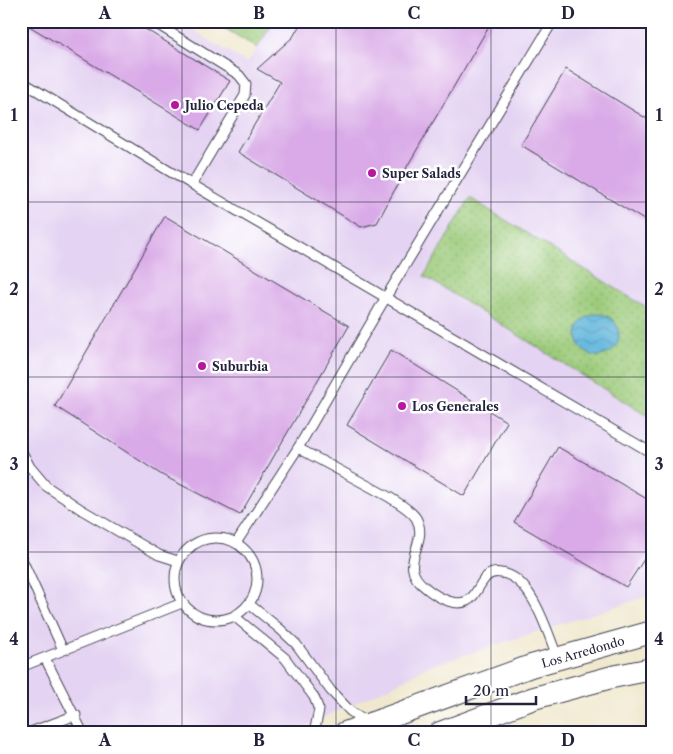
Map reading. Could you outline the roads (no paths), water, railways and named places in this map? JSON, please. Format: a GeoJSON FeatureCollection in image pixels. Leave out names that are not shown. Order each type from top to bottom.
{"type":"FeatureCollection","features":[{"type":"Feature","properties":{"kind":"street","name":"Los Arredondo"},"geometry":{"type":"LineString","coordinates":[[344,733],[531,666],[652,632]]}},
{"type":"Feature","properties":{"kind":"street"},"geometry":{"type":"LineString","coordinates":[[440,733],[490,723],[534,698],[612,677],[652,670]]}},
{"type":"Feature","properties":{"kind":"lane"},"geometry":{"type":"LineString","coordinates":[[152,21],[240,75],[246,84],[245,95],[192,184]]}},
{"type":"Feature","properties":{"kind":"lane"},"geometry":{"type":"LineString","coordinates":[[236,543],[298,448],[386,297],[553,21]]}},
{"type":"Feature","properties":{"kind":"lane"},"geometry":{"type":"LineString","coordinates":[[21,81],[192,184],[652,453]]}},
{"type":"Feature","properties":{"kind":"lane"},"geometry":{"type":"LineString","coordinates":[[298,448],[389,497],[403,506],[415,518],[420,529],[419,540],[412,562],[416,578],[424,587],[435,594],[461,604],[469,601],[487,576],[495,572],[504,573],[521,584],[538,607],[558,658]]}},
{"type":"Feature","properties":{"kind":"lane"},"geometry":{"type":"LineString","coordinates":[[21,450],[30,467],[46,486],[82,510],[159,555],[178,561]]}},
{"type":"Feature","properties":{"kind":"lane"},"geometry":{"type":"LineString","coordinates":[[223,538],[236,543],[249,555],[256,570],[255,594],[249,604],[234,616],[220,620],[206,619],[193,613],[182,603],[176,590],[174,575],[178,561],[186,550],[203,540],[223,538]]}},
{"type":"Feature","properties":{"kind":"lane"},"geometry":{"type":"LineString","coordinates":[[21,557],[63,650]]}},
{"type":"Feature","properties":{"kind":"lane"},"geometry":{"type":"LineString","coordinates":[[21,668],[182,603]]}},
{"type":"Feature","properties":{"kind":"lane"},"geometry":{"type":"LineString","coordinates":[[249,604],[296,644],[331,691],[350,711],[368,723]]}},
{"type":"Feature","properties":{"kind":"lane"},"geometry":{"type":"LineString","coordinates":[[234,616],[285,658],[314,697],[320,710],[314,733]]}},
{"type":"Feature","properties":{"kind":"lane"},"geometry":{"type":"LineString","coordinates":[[45,658],[76,715],[83,733]]}},
{"type":"Feature","properties":{"kind":"lane"},"geometry":{"type":"LineString","coordinates":[[28,733],[76,715]]}},
{"type":"Feature","properties":{"kind":"water"},"geometry":{"type":"Polygon","coordinates":[[[602,314],[610,317],[616,323],[619,335],[616,347],[610,353],[594,356],[586,353],[580,347],[577,331],[580,323],[586,317],[602,314]]]}},
{"type":"Feature","properties":{"kind":"place","name":"Julio Cepeda"},"geometry":{"type":"Point","coordinates":[175,105]}},
{"type":"Feature","properties":{"kind":"place","name":"Super Salads"},"geometry":{"type":"Point","coordinates":[372,173]}},
{"type":"Feature","properties":{"kind":"place","name":"Suburbia"},"geometry":{"type":"Point","coordinates":[202,366]}},
{"type":"Feature","properties":{"kind":"place","name":"Los Generales"},"geometry":{"type":"Point","coordinates":[402,406]}}]}
